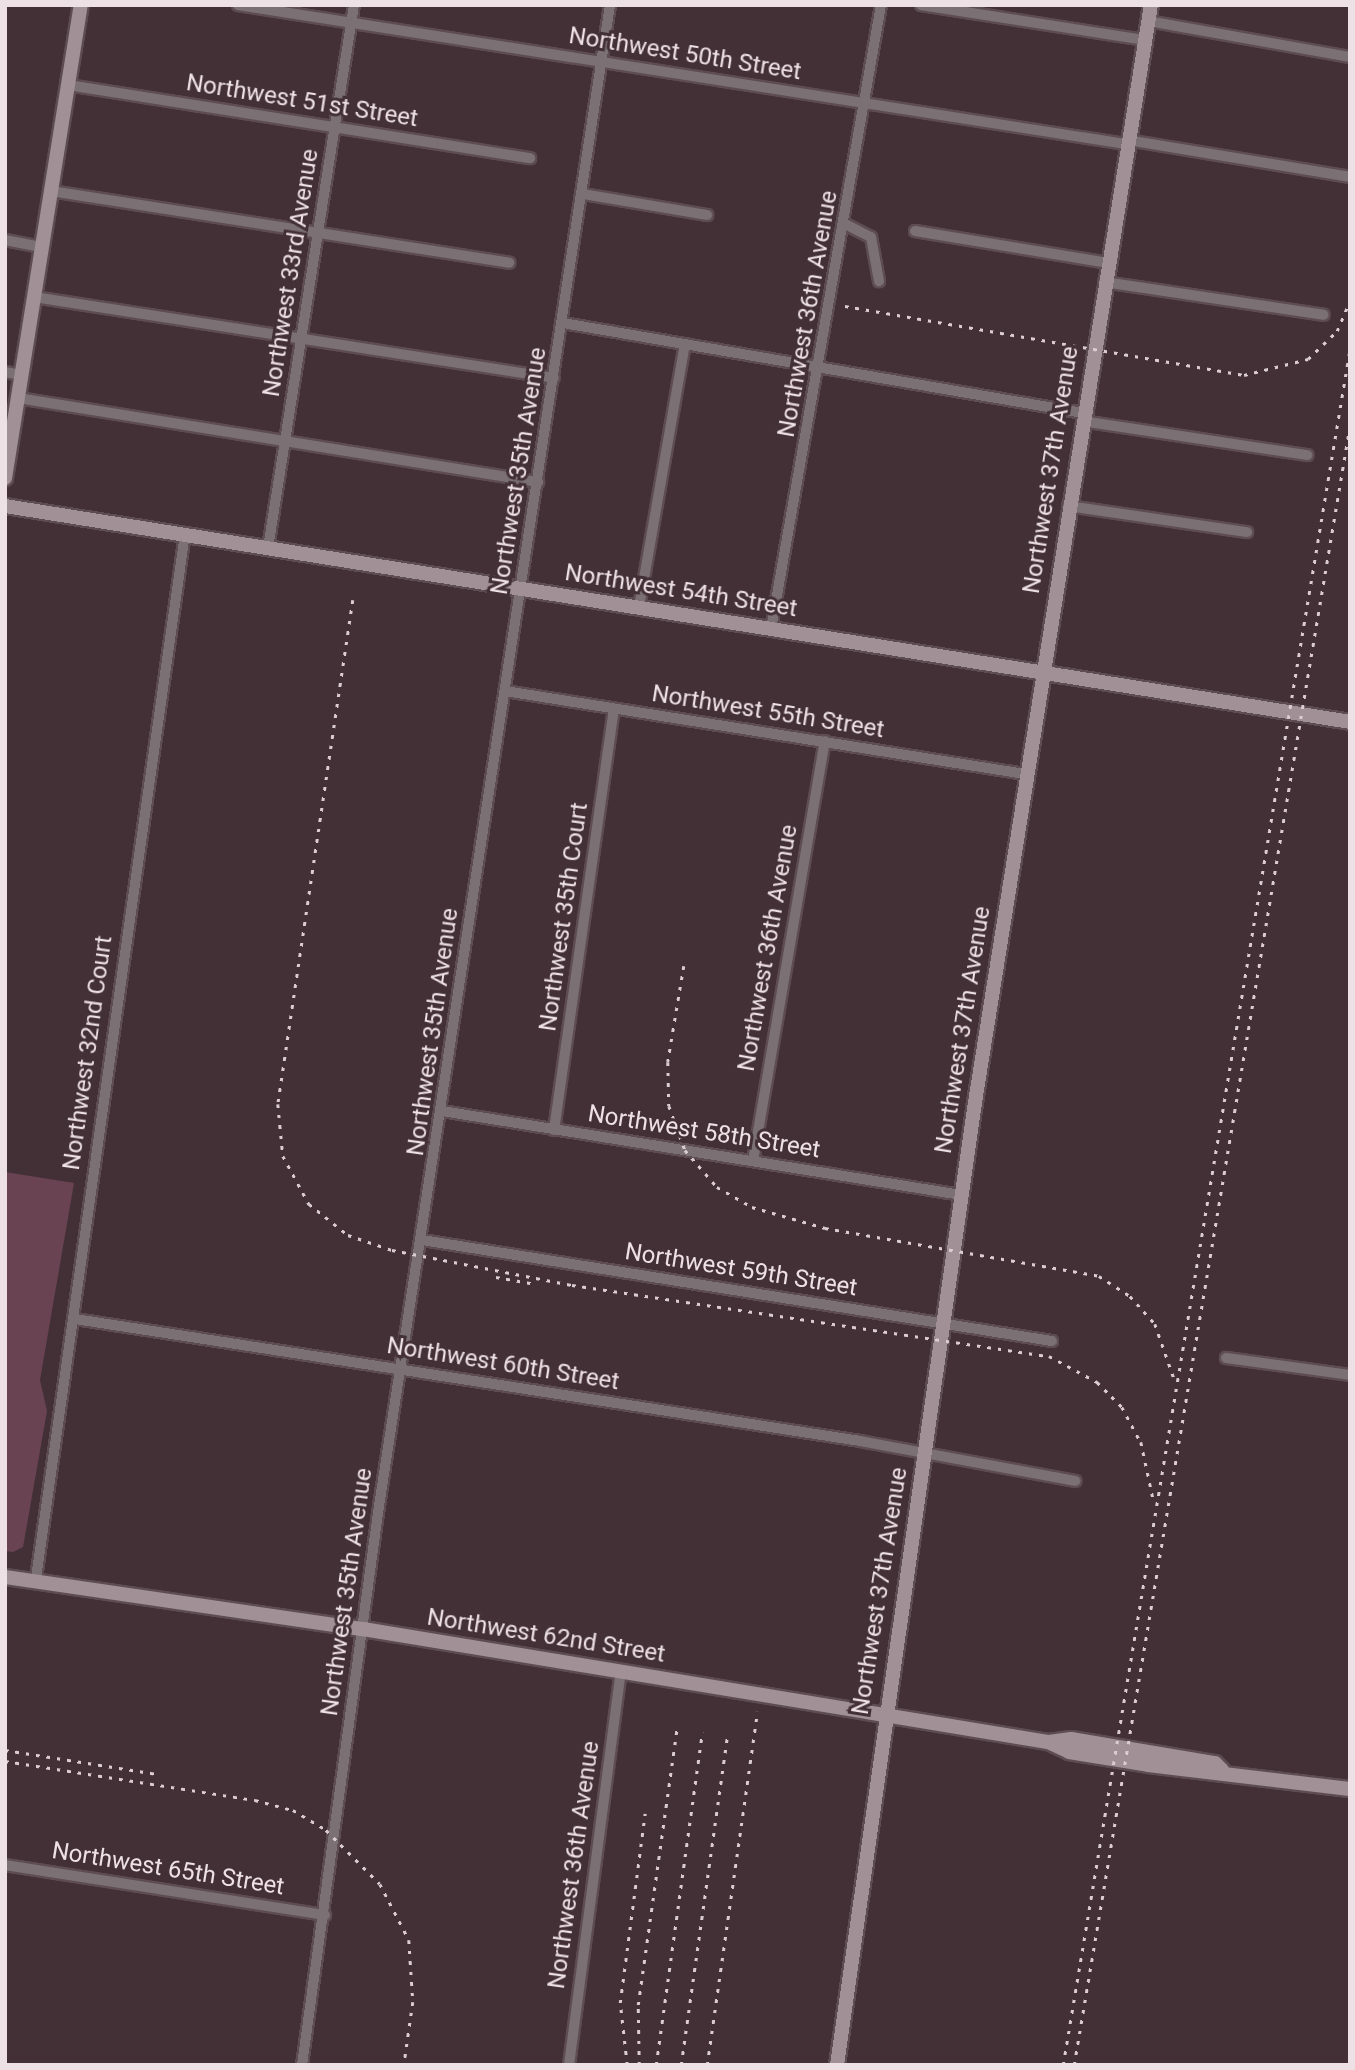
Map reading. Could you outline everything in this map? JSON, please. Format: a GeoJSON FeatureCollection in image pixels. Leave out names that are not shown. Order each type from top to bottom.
{"type":"FeatureCollection","features":[{"type":"Feature","properties":{"kind":"main road"},"geometry":{"type":"LineString","coordinates":[[5,478],[81,5]]}},
{"type":"Feature","properties":{"kind":"main road","name":"Northwest 37th Avenue"},"geometry":{"type":"LineString","coordinates":[[837,2065],[883,1715],[941,1323],[1025,774],[1151,5]]}},
{"type":"Feature","properties":{"kind":"main road","name":"Northwest 54th Street"},"geometry":{"type":"LineString","coordinates":[[5,506],[1350,722]]}},
{"type":"Feature","properties":{"kind":"main road","name":"Northwest 62nd Street"},"geometry":{"type":"LineString","coordinates":[[5,1568],[36,1578]]}},
{"type":"Feature","properties":{"kind":"main road","name":"Northwest 62nd Street"},"geometry":{"type":"LineString","coordinates":[[5,1577],[36,1578],[363,1629],[1116,1753],[1215,1763],[1222,1770],[1350,1790]]}},
{"type":"Feature","properties":{"kind":"street","name":"Northwest 50th Street"},"geometry":{"type":"LineString","coordinates":[[238,5],[1350,177]]}},
{"type":"Feature","properties":{"kind":"street","name":"Northwest 33rd Avenue"},"geometry":{"type":"LineString","coordinates":[[268,548],[354,5]]}},
{"type":"Feature","properties":{"kind":"street","name":"Northwest 35th Avenue"},"geometry":{"type":"LineString","coordinates":[[302,2065],[400,1369],[442,1111],[610,5]]}},
{"type":"Feature","properties":{"kind":"street","name":"Northwest 36th Avenue"},"geometry":{"type":"LineString","coordinates":[[771,629],[821,367],[881,5]]}},
{"type":"Feature","properties":{"kind":"street"},"geometry":{"type":"LineString","coordinates":[[921,5],[1145,40]]}},
{"type":"Feature","properties":{"kind":"street"},"geometry":{"type":"LineString","coordinates":[[1148,21],[1350,57]]}},
{"type":"Feature","properties":{"kind":"street","name":"Northwest 51st Street"},"geometry":{"type":"LineString","coordinates":[[68,85],[530,158]]}},
{"type":"Feature","properties":{"kind":"street"},"geometry":{"type":"LineString","coordinates":[[51,191],[509,264]]}},
{"type":"Feature","properties":{"kind":"street"},"geometry":{"type":"LineString","coordinates":[[583,194],[707,215]]}},
{"type":"Feature","properties":{"kind":"street"},"geometry":{"type":"LineString","coordinates":[[845,224],[872,237],[879,281]]}},
{"type":"Feature","properties":{"kind":"street"},"geometry":{"type":"LineString","coordinates":[[915,231],[1108,263]]}},
{"type":"Feature","properties":{"kind":"street"},"geometry":{"type":"LineString","coordinates":[[5,240],[42,247]]}},
{"type":"Feature","properties":{"kind":"street"},"geometry":{"type":"LineString","coordinates":[[1104,282],[1324,315]]}},
{"type":"Feature","properties":{"kind":"street"},"geometry":{"type":"LineString","coordinates":[[34,297],[554,377]]}},
{"type":"Feature","properties":{"kind":"street"},"geometry":{"type":"LineString","coordinates":[[563,323],[1307,455]]}},
{"type":"Feature","properties":{"kind":"street"},"geometry":{"type":"LineString","coordinates":[[639,607],[685,344]]}},
{"type":"Feature","properties":{"kind":"street"},"geometry":{"type":"LineString","coordinates":[[5,372],[22,375]]}},
{"type":"Feature","properties":{"kind":"street"},"geometry":{"type":"LineString","coordinates":[[18,398],[538,482]]}},
{"type":"Feature","properties":{"kind":"street"},"geometry":{"type":"LineString","coordinates":[[1068,506],[1247,532]]}},
{"type":"Feature","properties":{"kind":"street","name":"Northwest 32nd Court"},"geometry":{"type":"LineString","coordinates":[[36,1578],[75,1319],[97,1119],[184,534]]}},
{"type":"Feature","properties":{"kind":"street","name":"Northwest 55th Street"},"geometry":{"type":"LineString","coordinates":[[505,691],[1025,774]]}},
{"type":"Feature","properties":{"kind":"street","name":"Northwest 35th Court"},"geometry":{"type":"LineString","coordinates":[[554,1129],[614,709]]}},
{"type":"Feature","properties":{"kind":"street","name":"Northwest 36th Avenue"},"geometry":{"type":"LineString","coordinates":[[753,1161],[825,741]]}},
{"type":"Feature","properties":{"kind":"street","name":"Northwest 58th Street"},"geometry":{"type":"LineString","coordinates":[[442,1111],[961,1195]]}},
{"type":"Feature","properties":{"kind":"street","name":"Northwest 59th Street"},"geometry":{"type":"LineString","coordinates":[[422,1240],[1052,1341]]}},
{"type":"Feature","properties":{"kind":"street","name":"Northwest 60th Street"},"geometry":{"type":"LineString","coordinates":[[75,1319],[860,1441],[923,1457],[1075,1482]]}},
{"type":"Feature","properties":{"kind":"street"},"geometry":{"type":"LineString","coordinates":[[1226,1358],[1350,1375]]}},
{"type":"Feature","properties":{"kind":"street","name":"Northwest 36th Avenue"},"geometry":{"type":"LineString","coordinates":[[569,2065],[621,1672]]}},
{"type":"Feature","properties":{"kind":"street","name":"Northwest 65th Street"},"geometry":{"type":"LineString","coordinates":[[5,1865],[325,1915]]}},
{"type":"Feature","properties":{"kind":"shaded area"},"geometry":{"type":"Polygon","coordinates":[[[5,1172],[74,1183],[40,1380],[47,1411],[23,1547],[13,1552],[5,1551],[5,1172]]]}},
{"type":"Feature","properties":{"kind":"railway"},"geometry":{"type":"LineString","coordinates":[[845,306],[1244,375],[1308,359],[1337,331],[1350,301]]}},
{"type":"Feature","properties":{"kind":"railway"},"geometry":{"type":"LineString","coordinates":[[1063,2065],[1350,348]]}},
{"type":"Feature","properties":{"kind":"railway"},"geometry":{"type":"LineString","coordinates":[[1074,2065],[1350,425]]}},
{"type":"Feature","properties":{"kind":"railway"},"geometry":{"type":"LineString","coordinates":[[353,600],[278,1104],[283,1156],[309,1204],[348,1235],[392,1250],[572,1285],[1049,1356],[1097,1382],[1122,1407],[1141,1442],[1153,1498]]}},
{"type":"Feature","properties":{"kind":"railway"},"geometry":{"type":"LineString","coordinates":[[684,966],[668,1062],[669,1106],[685,1150],[717,1187],[752,1207],[825,1228],[1099,1276],[1130,1296],[1155,1324],[1175,1381]]}},
{"type":"Feature","properties":{"kind":"railway"},"geometry":{"type":"LineString","coordinates":[[496,1277],[534,1284]]}},
{"type":"Feature","properties":{"kind":"railway"},"geometry":{"type":"LineString","coordinates":[[707,2065],[757,1712]]}},
{"type":"Feature","properties":{"kind":"railway"},"geometry":{"type":"LineString","coordinates":[[639,2065],[638,2005],[677,1728]]}},
{"type":"Feature","properties":{"kind":"railway"},"geometry":{"type":"LineString","coordinates":[[656,2065],[702,1732]]}},
{"type":"Feature","properties":{"kind":"railway"},"geometry":{"type":"LineString","coordinates":[[681,2065],[727,1736]]}},
{"type":"Feature","properties":{"kind":"railway"},"geometry":{"type":"LineString","coordinates":[[5,1750],[157,1774]]}},
{"type":"Feature","properties":{"kind":"railway"},"geometry":{"type":"LineString","coordinates":[[5,1761],[255,1800],[293,1810],[326,1830],[380,1884],[409,1940],[413,2002],[404,2065]]}},
{"type":"Feature","properties":{"kind":"railway"},"geometry":{"type":"LineString","coordinates":[[627,2065],[620,2003],[645,1814]]}}]}
